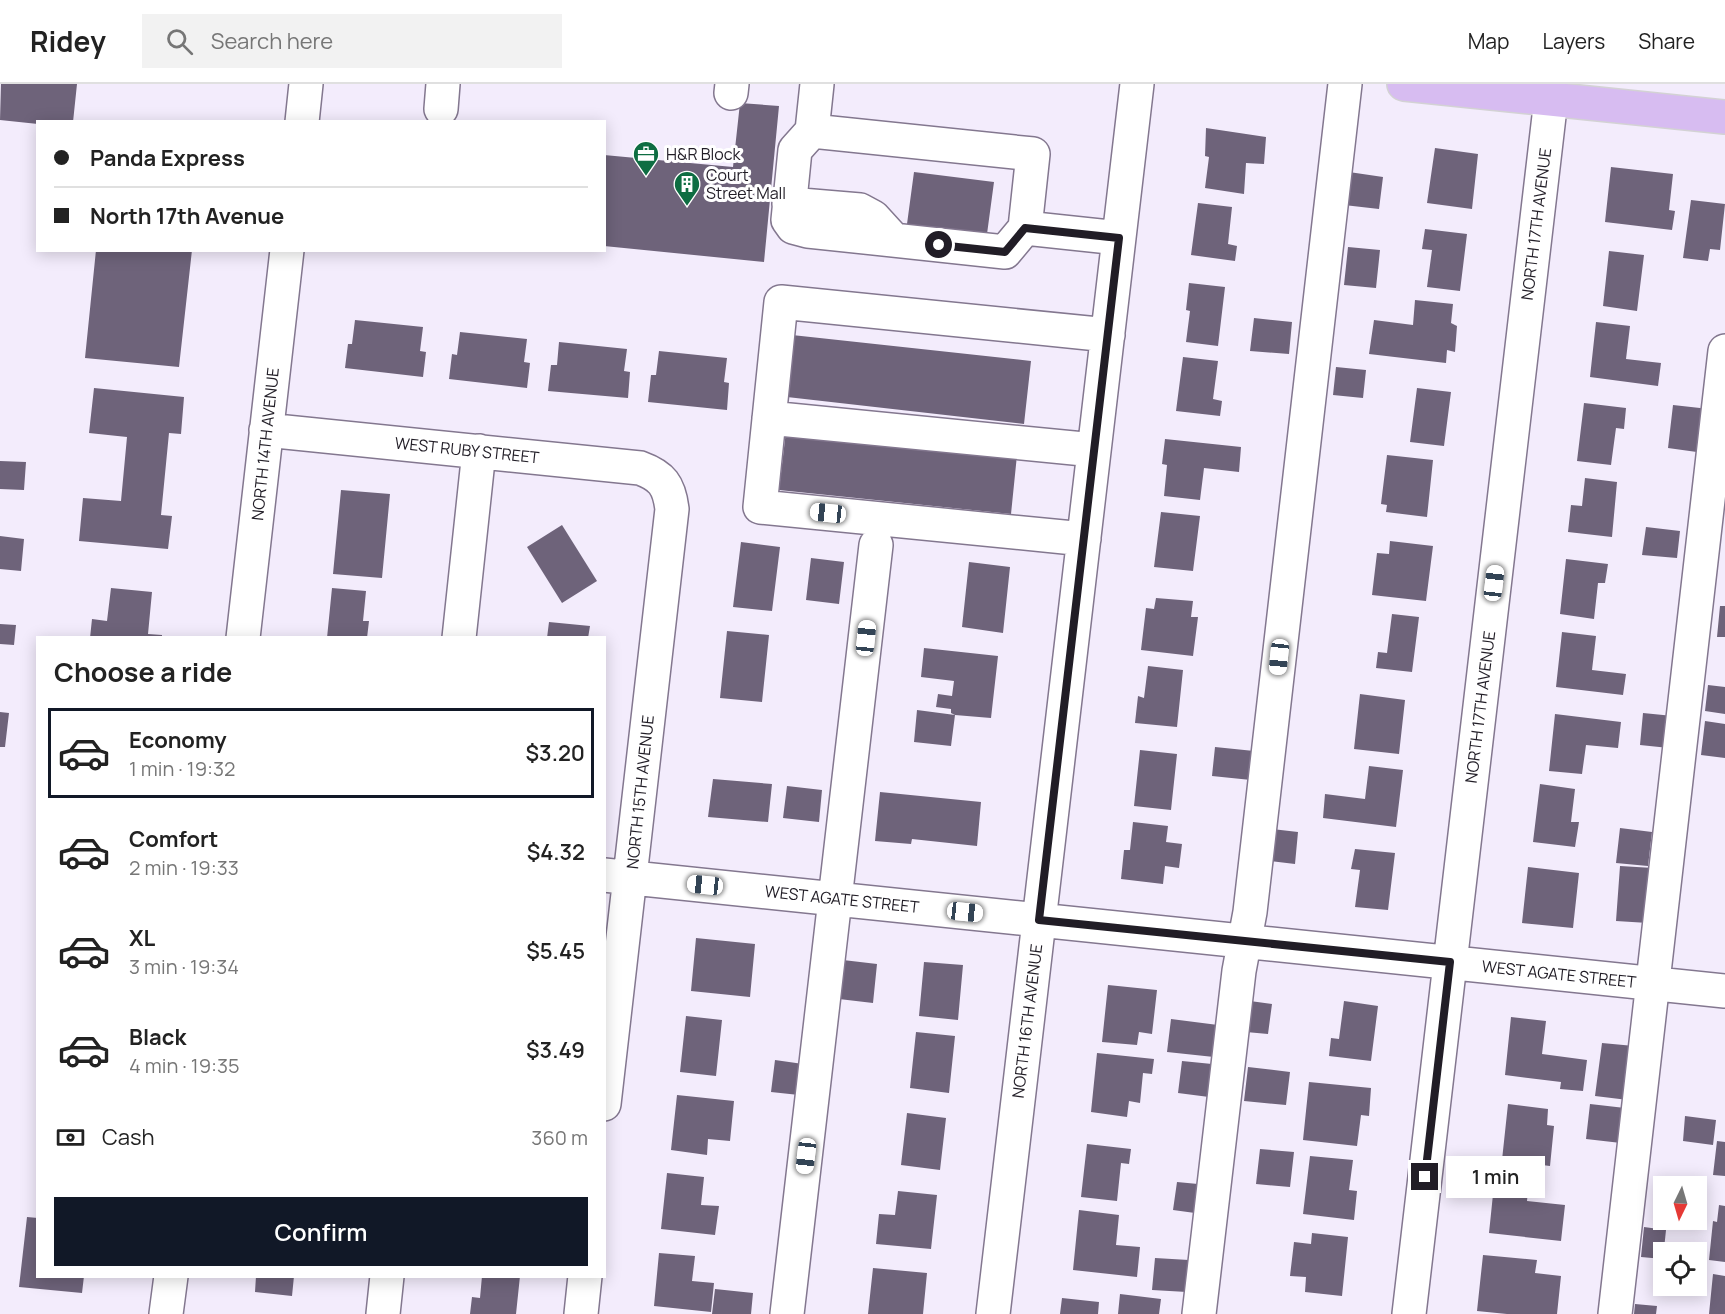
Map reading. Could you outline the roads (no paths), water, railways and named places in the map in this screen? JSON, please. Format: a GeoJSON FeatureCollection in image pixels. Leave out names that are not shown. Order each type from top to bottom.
{"type":"FeatureCollection","features":[{"type":"Feature","properties":{"kind":"main road"},"geometry":{"type":"LineString","coordinates":[[1404,84],[1725,117]]}},
{"type":"Feature","properties":{"kind":"street"},"geometry":{"type":"LineString","coordinates":[[302,120],[306,84]]}},
{"type":"Feature","properties":{"kind":"street"},"geometry":{"type":"LineString","coordinates":[[812,131],[1033,154],[1025,228],[1005,252],[808,231],[793,227],[788,220],[795,150],[812,131],[817,84]]}},
{"type":"Feature","properties":{"kind":"street","name":"NORTH 16TH AVENUE"},"geometry":{"type":"LineString","coordinates":[[993,1314],[1137,84]]}},
{"type":"Feature","properties":{"kind":"street"},"geometry":{"type":"LineString","coordinates":[[1198,1314],[1238,983],[1250,912],[1344,84]]}},
{"type":"Feature","properties":{"kind":"street","name":"NORTH 17TH AVENUE"},"geometry":{"type":"LineString","coordinates":[[1409,1314],[1551,99]]}},
{"type":"Feature","properties":{"kind":"street"},"geometry":{"type":"LineString","coordinates":[[1025,228],[1119,238]]}},
{"type":"Feature","properties":{"kind":"street","name":"NORTH 14TH AVENUE"},"geometry":{"type":"LineString","coordinates":[[243,636],[287,252]]}},
{"type":"Feature","properties":{"kind":"street"},"geometry":{"type":"LineString","coordinates":[[1084,539],[760,507],[781,302],[1108,335]]}},
{"type":"Feature","properties":{"kind":"street"},"geometry":{"type":"LineString","coordinates":[[1615,1314],[1725,351]]}},
{"type":"Feature","properties":{"kind":"street"},"geometry":{"type":"LineString","coordinates":[[769,417],[1094,450]]}},
{"type":"Feature","properties":{"kind":"street","name":"WEST RUBY STREET"},"geometry":{"type":"LineString","coordinates":[[266,430],[640,468],[654,473],[663,483]]}},
{"type":"Feature","properties":{"kind":"street"},"geometry":{"type":"LineString","coordinates":[[459,636],[478,452]]}},
{"type":"Feature","properties":{"kind":"street","name":"NORTH 15TH AVENUE"},"geometry":{"type":"LineString","coordinates":[[606,1069],[617,876],[672,508],[670,495],[663,483]]}},
{"type":"Feature","properties":{"kind":"street"},"geometry":{"type":"LineString","coordinates":[[787,1314],[876,545]]}},
{"type":"Feature","properties":{"kind":"street","name":"WEST AGATE STREET"},"geometry":{"type":"LineString","coordinates":[[617,876],[1725,991]]}},
{"type":"Feature","properties":{"kind":"street"},"geometry":{"type":"LineString","coordinates":[[166,1314],[171,1278]]}},
{"type":"Feature","properties":{"kind":"street"},"geometry":{"type":"LineString","coordinates":[[383,1314],[387,1278]]}},
{"type":"Feature","properties":{"kind":"street"},"geometry":{"type":"LineString","coordinates":[[580,1314],[585,1278]]}},
{"type":"Feature","properties":{"kind":"place","name":"H&R Block"},"geometry":{"type":"Point","coordinates":[646,177]}},
{"type":"Feature","properties":{"kind":"place","name":"Court Street Mall"},"geometry":{"type":"Point","coordinates":[687,207]}}]}
